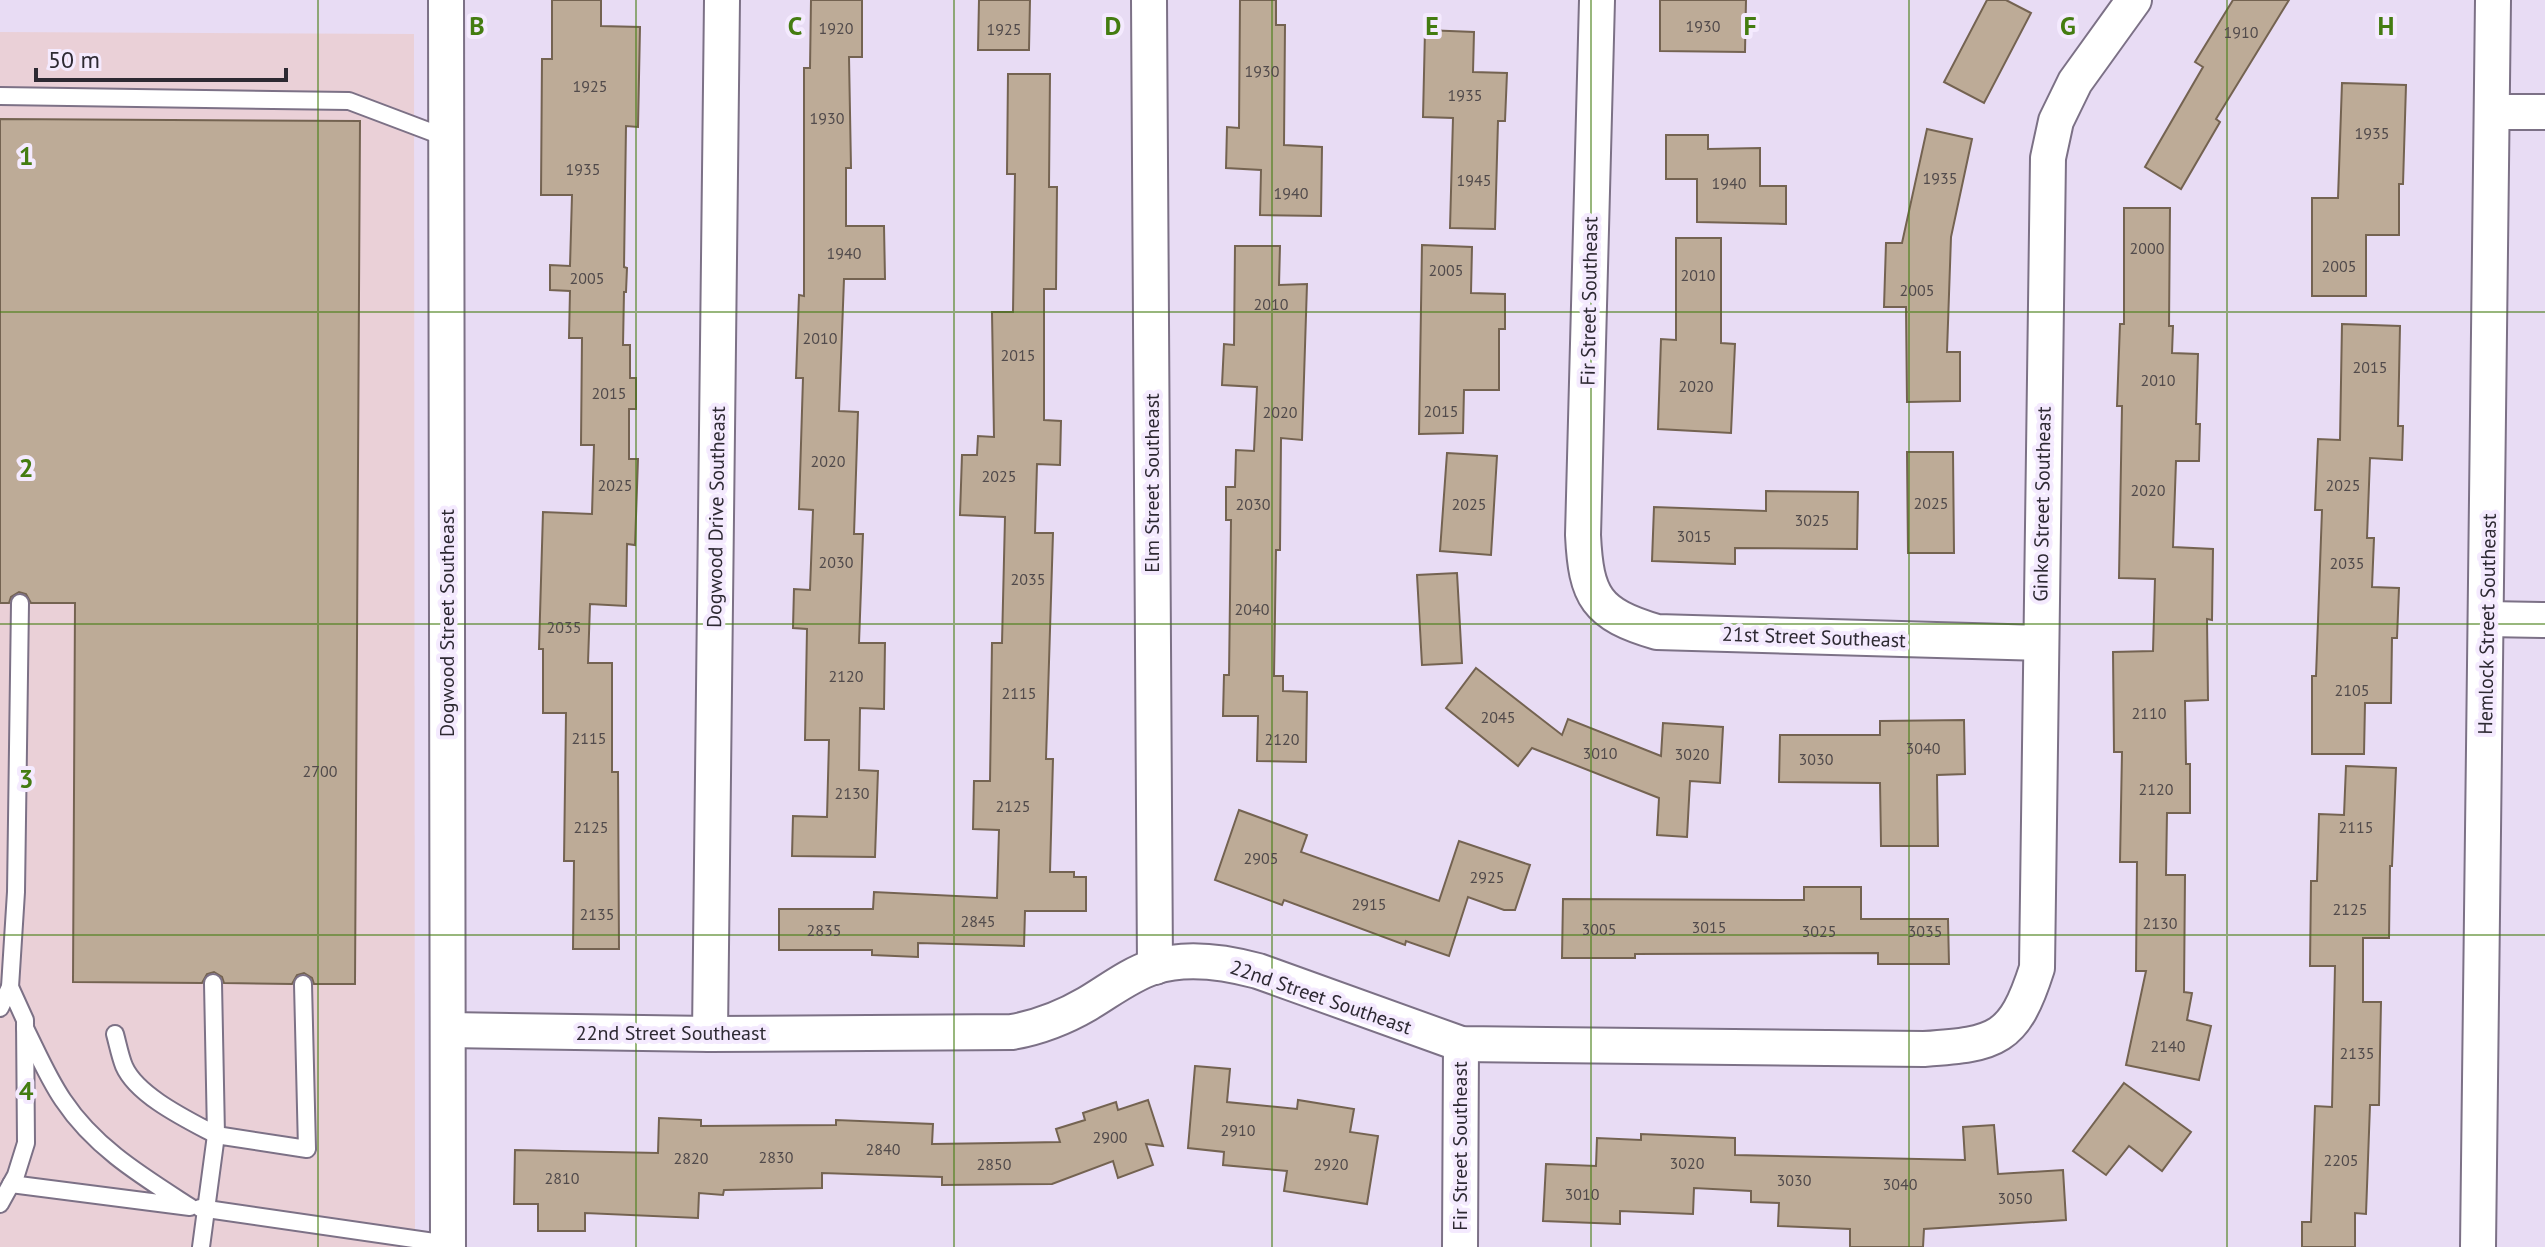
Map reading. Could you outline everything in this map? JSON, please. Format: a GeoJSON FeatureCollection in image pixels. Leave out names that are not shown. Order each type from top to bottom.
{"type":"FeatureCollection","features":[{"type":"Feature","properties":{"kind":"street","name":"Dogwood Street Southeast"},"geometry":{"type":"LineString","coordinates":[[446,0],[448,1245]]}},
{"type":"Feature","properties":{"kind":"street","name":"Dogwood Drive Southeast"},"geometry":{"type":"LineString","coordinates":[[710,1034],[722,0]]}},
{"type":"Feature","properties":{"kind":"street","name":"Elm Street Southeast"},"geometry":{"type":"LineString","coordinates":[[1149,0],[1155,967]]}},
{"type":"Feature","properties":{"kind":"street","name":"Fir Street Southeast"},"geometry":{"type":"LineString","coordinates":[[1597,0],[1583,535],[1585,566],[1597,600]]}},
{"type":"Feature","properties":{"kind":"street","name":"Ginko Street Southeast"},"geometry":{"type":"LineString","coordinates":[[2012,1025],[2027,999],[2037,968],[2048,158],[2056,121],[2075,82],[2134,0]]}},
{"type":"Feature","properties":{"kind":"street","name":"Hemlock Street Southeast"},"geometry":{"type":"LineString","coordinates":[[2478,1247],[2493,0]]}},
{"type":"Feature","properties":{"kind":"street"},"geometry":{"type":"LineString","coordinates":[[2492,112],[2545,112]]}},
{"type":"Feature","properties":{"kind":"street","name":"21st Street Southeast"},"geometry":{"type":"LineString","coordinates":[[1597,600],[1623,622],[1657,632],[2040,643]]}},
{"type":"Feature","properties":{"kind":"street"},"geometry":{"type":"LineString","coordinates":[[2487,619],[2545,620]]}},
{"type":"Feature","properties":{"kind":"street","name":"22nd Street Southeast"},"geometry":{"type":"LineString","coordinates":[[448,1030],[710,1034],[1012,1032],[1037,1028],[1058,1019],[1114,986],[1155,967],[1194,962],[1235,965],[1461,1044],[1924,1049],[1987,1041],[2012,1025]]}},
{"type":"Feature","properties":{"kind":"street","name":"Fir Street Southeast"},"geometry":{"type":"LineString","coordinates":[[1460,1247],[1461,1044]]}},
{"type":"Feature","properties":{"kind":"lane"},"geometry":{"type":"LineString","coordinates":[[0,96],[349,101],[447,138]]}},
{"type":"Feature","properties":{"kind":"lane"},"geometry":{"type":"LineString","coordinates":[[0,1008],[7,976],[8,863],[20,603]]}},
{"type":"Feature","properties":{"kind":"lane"},"geometry":{"type":"LineString","coordinates":[[0,1204],[26,1143],[25,1020],[7,976]]}},
{"type":"Feature","properties":{"kind":"lane"},"geometry":{"type":"LineString","coordinates":[[201,1247],[216,1135],[213,983]]}},
{"type":"Feature","properties":{"kind":"lane"},"geometry":{"type":"LineString","coordinates":[[115,1034],[125,1069],[175,1114],[216,1135],[307,1149],[303,984]]}},
{"type":"Feature","properties":{"kind":"lane"},"geometry":{"type":"LineString","coordinates":[[25,1028],[62,1099],[90,1134],[116,1159],[190,1207]]}},
{"type":"Feature","properties":{"kind":"lane"},"geometry":{"type":"LineString","coordinates":[[11,1184],[448,1245]]}},
{"type":"Feature","properties":{"kind":"shaded area"},"geometry":{"type":"Polygon","coordinates":[[[0,32],[414,34],[415,1247],[0,1247],[0,32]]]}},
{"type":"Feature","properties":{"kind":"building"},"geometry":{"type":"Polygon","coordinates":[[[552,0],[601,0],[601,26],[640,27],[638,127],[626,126],[624,267],[627,268],[623,345],[630,345],[630,378],[636,378],[636,409],[629,409],[629,459],[638,459],[635,545],[627,544],[626,606],[590,604],[588,663],[612,663],[612,772],[618,772],[619,949],[573,949],[574,861],[564,861],[566,713],[543,713],[543,649],[539,649],[543,512],[592,514],[594,445],[581,445],[582,338],[569,338],[570,291],[550,290],[550,265],[570,266],[572,195],[541,195],[542,59],[552,59],[552,0]]]}},
{"type":"Feature","properties":{"kind":"building"},"geometry":{"type":"Polygon","coordinates":[[[811,0],[862,0],[862,57],[849,57],[851,168],[846,168],[846,226],[884,226],[885,279],[844,279],[839,411],[858,412],[854,534],[863,534],[859,643],[885,643],[884,709],[860,708],[859,770],[878,771],[875,857],[792,856],[793,816],[827,817],[829,740],[805,740],[807,629],[793,628],[794,589],[810,590],[813,510],[799,509],[803,378],[796,378],[799,295],[804,296],[804,68],[810,68],[811,0]]]}},
{"type":"Feature","properties":{"kind":"building"},"geometry":{"type":"Polygon","coordinates":[[[979,0],[1030,0],[1029,50],[978,50],[979,0]]]}},
{"type":"Feature","properties":{"kind":"building"},"geometry":{"type":"Polygon","coordinates":[[[1240,0],[1276,0],[1276,25],[1285,25],[1284,145],[1322,147],[1321,216],[1260,215],[1261,170],[1226,168],[1227,127],[1239,128],[1240,0]]]}},
{"type":"Feature","properties":{"kind":"building"},"geometry":{"type":"Polygon","coordinates":[[[1660,0],[1746,0],[1745,52],[1660,51],[1660,0]]]}},
{"type":"Feature","properties":{"kind":"building"},"geometry":{"type":"Polygon","coordinates":[[[1987,0],[2006,0],[2031,13],[1984,103],[1944,82],[1987,0]]]}},
{"type":"Feature","properties":{"kind":"building"},"geometry":{"type":"Polygon","coordinates":[[[2233,0],[2289,0],[2216,119],[2220,122],[2181,189],[2145,167],[2203,67],[2195,62],[2233,0]]]}},
{"type":"Feature","properties":{"kind":"building"},"geometry":{"type":"Polygon","coordinates":[[[1425,30],[1474,32],[1473,72],[1507,73],[1505,121],[1498,121],[1495,229],[1450,228],[1453,118],[1423,117],[1425,30]]]}},
{"type":"Feature","properties":{"kind":"building"},"geometry":{"type":"Polygon","coordinates":[[[1008,74],[1050,74],[1049,187],[1057,187],[1056,289],[1044,289],[1044,420],[1061,421],[1060,465],[1037,464],[1035,533],[1053,533],[1046,759],[1053,759],[1050,872],[1074,872],[1074,877],[1086,877],[1086,911],[1025,911],[1024,946],[918,943],[918,957],[872,955],[872,950],[779,950],[779,909],[873,909],[874,892],[997,898],[999,830],[973,829],[974,781],[990,781],[992,643],[1002,643],[1005,517],[960,515],[962,455],[977,455],[978,436],[994,437],[992,312],[1013,312],[1015,174],[1007,174],[1008,74]]]}},
{"type":"Feature","properties":{"kind":"building"},"geometry":{"type":"Polygon","coordinates":[[[2342,83],[2406,85],[2399,235],[2366,235],[2366,296],[2312,296],[2312,198],[2338,198],[2342,83]]]}},
{"type":"Feature","properties":{"kind":"building"},"geometry":{"type":"Polygon","coordinates":[[[0,119],[360,121],[355,984],[314,984],[312,978],[304,973],[297,975],[292,984],[224,983],[222,977],[214,972],[207,974],[202,983],[73,982],[75,603],[31,603],[26,594],[19,592],[11,597],[9,603],[0,603],[0,119]]]}},
{"type":"Feature","properties":{"kind":"building"},"geometry":{"type":"Polygon","coordinates":[[[1927,129],[1972,139],[1951,237],[1947,352],[1960,352],[1960,401],[1907,402],[1906,307],[1884,307],[1886,243],[1902,243],[1927,129]]]}},
{"type":"Feature","properties":{"kind":"building"},"geometry":{"type":"Polygon","coordinates":[[[1666,135],[1708,135],[1708,149],[1760,148],[1760,186],[1786,186],[1786,224],[1697,222],[1697,179],[1666,179],[1666,135]]]}},
{"type":"Feature","properties":{"kind":"building"},"geometry":{"type":"Polygon","coordinates":[[[2124,208],[2170,208],[2169,326],[2173,326],[2172,353],[2198,354],[2196,424],[2200,424],[2199,461],[2176,461],[2173,547],[2213,549],[2212,620],[2207,619],[2208,700],[2185,701],[2190,813],[2167,813],[2166,875],[2185,875],[2184,992],[2192,993],[2187,1020],[2211,1026],[2199,1080],[2126,1065],[2146,971],[2136,971],[2137,862],[2120,862],[2122,752],[2114,752],[2113,652],[2153,651],[2155,579],[2119,578],[2122,406],[2117,406],[2120,324],[2124,324],[2124,208]]]}},
{"type":"Feature","properties":{"kind":"building"},"geometry":{"type":"Polygon","coordinates":[[[1676,238],[1721,238],[1721,343],[1735,344],[1731,433],[1658,429],[1661,339],[1676,340],[1676,238]]]}},
{"type":"Feature","properties":{"kind":"building"},"geometry":{"type":"Polygon","coordinates":[[[1422,245],[1472,247],[1471,293],[1505,294],[1505,329],[1499,329],[1499,390],[1464,390],[1463,433],[1419,434],[1422,245]]]}},
{"type":"Feature","properties":{"kind":"building"},"geometry":{"type":"Polygon","coordinates":[[[1235,246],[1280,246],[1279,285],[1307,284],[1302,440],[1281,438],[1274,676],[1283,676],[1283,691],[1307,692],[1306,762],[1257,761],[1258,716],[1223,716],[1224,675],[1229,675],[1231,520],[1226,520],[1226,487],[1235,487],[1236,450],[1254,451],[1257,387],[1222,385],[1224,344],[1234,345],[1235,246]]]}},
{"type":"Feature","properties":{"kind":"building"},"geometry":{"type":"Polygon","coordinates":[[[2342,324],[2400,326],[2398,426],[2403,426],[2402,460],[2370,458],[2367,538],[2374,538],[2372,587],[2399,588],[2397,638],[2392,638],[2391,703],[2365,703],[2364,754],[2312,754],[2312,676],[2316,676],[2322,510],[2315,510],[2318,439],[2340,440],[2342,324]]]}},
{"type":"Feature","properties":{"kind":"building"},"geometry":{"type":"Polygon","coordinates":[[[1907,452],[1953,452],[1954,553],[1908,553],[1907,452]]]}},
{"type":"Feature","properties":{"kind":"building"},"geometry":{"type":"Polygon","coordinates":[[[1447,453],[1497,456],[1491,555],[1440,551],[1447,453]]]}},
{"type":"Feature","properties":{"kind":"building"},"geometry":{"type":"Polygon","coordinates":[[[1766,491],[1858,492],[1857,549],[1735,548],[1735,564],[1652,561],[1654,507],[1766,511],[1766,491]]]}},
{"type":"Feature","properties":{"kind":"building"},"geometry":{"type":"Polygon","coordinates":[[[1457,573],[1462,663],[1422,665],[1417,575],[1457,573]]]}},
{"type":"Feature","properties":{"kind":"building"},"geometry":{"type":"Polygon","coordinates":[[[1476,668],[1562,735],[1568,719],[1661,756],[1663,723],[1723,727],[1720,783],[1690,781],[1687,837],[1657,835],[1659,798],[1532,748],[1518,766],[1446,708],[1476,668]]]}},
{"type":"Feature","properties":{"kind":"building"},"geometry":{"type":"Polygon","coordinates":[[[1964,720],[1965,774],[1937,775],[1938,846],[1881,846],[1880,783],[1779,782],[1780,735],[1880,735],[1880,721],[1964,720]]]}},
{"type":"Feature","properties":{"kind":"building"},"geometry":{"type":"Polygon","coordinates":[[[2346,766],[2396,768],[2389,938],[2363,938],[2363,1002],[2381,1002],[2379,1105],[2370,1105],[2366,1214],[2355,1213],[2355,1247],[2302,1247],[2302,1222],[2311,1222],[2315,1106],[2332,1107],[2335,966],[2310,966],[2311,881],[2317,881],[2319,814],[2344,815],[2346,766]]]}},
{"type":"Feature","properties":{"kind":"building"},"geometry":{"type":"Polygon","coordinates":[[[1239,810],[1307,835],[1301,852],[1439,901],[1459,841],[1530,865],[1515,910],[1504,910],[1468,897],[1449,956],[1406,941],[1405,945],[1284,900],[1282,905],[1215,880],[1239,810]]]}},
{"type":"Feature","properties":{"kind":"building"},"geometry":{"type":"Polygon","coordinates":[[[1804,887],[1861,887],[1861,919],[1948,919],[1949,964],[1878,964],[1878,953],[1635,954],[1635,958],[1562,958],[1563,899],[1804,900],[1804,887]]]}},
{"type":"Feature","properties":{"kind":"building"},"geometry":{"type":"Polygon","coordinates":[[[1195,1066],[1230,1069],[1227,1102],[1297,1109],[1298,1100],[1354,1109],[1350,1132],[1378,1136],[1367,1204],[1284,1191],[1287,1171],[1223,1165],[1224,1152],[1188,1148],[1195,1066]]]}},
{"type":"Feature","properties":{"kind":"building"},"geometry":{"type":"Polygon","coordinates":[[[2124,1083],[2191,1132],[2162,1171],[2129,1146],[2106,1175],[2073,1151],[2124,1083]]]}},
{"type":"Feature","properties":{"kind":"building"},"geometry":{"type":"Polygon","coordinates":[[[1148,1100],[1163,1146],[1146,1144],[1153,1165],[1118,1178],[1113,1161],[1052,1184],[942,1185],[942,1177],[822,1173],[822,1188],[724,1190],[723,1195],[699,1193],[698,1218],[585,1213],[585,1231],[538,1231],[538,1204],[514,1204],[515,1150],[658,1153],[659,1118],[701,1120],[701,1126],[836,1125],[836,1120],[933,1124],[932,1144],[1060,1142],[1056,1129],[1085,1120],[1083,1113],[1116,1102],[1118,1110],[1148,1100]]]}},
{"type":"Feature","properties":{"kind":"building"},"geometry":{"type":"Polygon","coordinates":[[[1994,1125],[1998,1174],[2063,1170],[2066,1220],[1924,1229],[1923,1247],[1850,1247],[1850,1229],[1778,1226],[1779,1203],[1751,1202],[1751,1191],[1694,1188],[1693,1214],[1620,1211],[1620,1224],[1543,1221],[1546,1164],[1596,1166],[1597,1138],[1641,1140],[1641,1134],[1735,1138],[1735,1155],[1965,1160],[1963,1127],[1994,1125]]]}}]}
